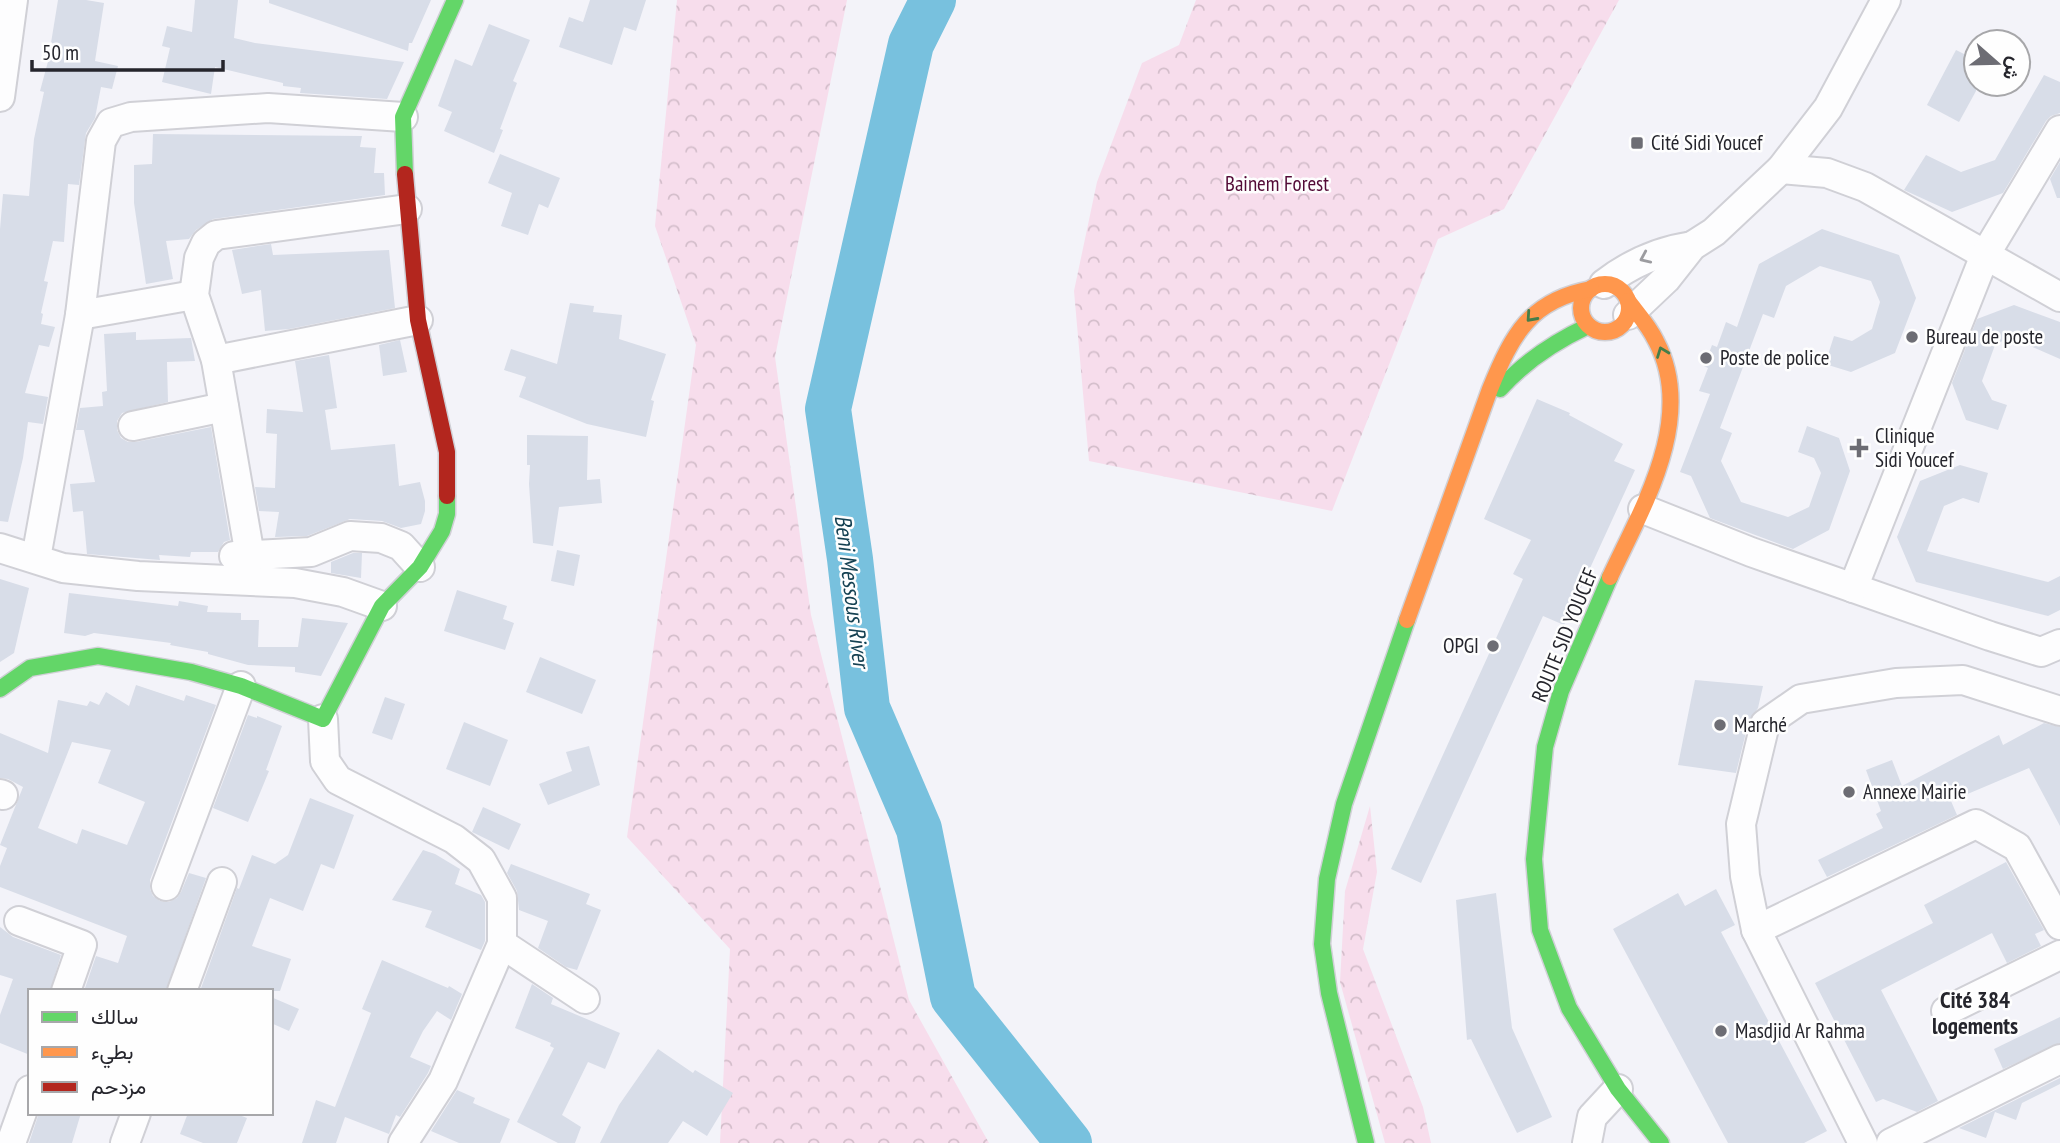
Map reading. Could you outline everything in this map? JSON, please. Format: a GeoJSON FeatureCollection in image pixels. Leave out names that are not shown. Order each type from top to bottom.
{"type":"FeatureCollection","features":[{"type":"Feature","properties":{"kind":"main road"},"geometry":{"type":"LineString","coordinates":[[0,689],[30,668],[98,656],[191,671],[242,686],[323,719],[382,606],[420,567],[442,531],[447,514],[447,452],[418,320],[407,209],[404,117],[455,0]]}},
{"type":"Feature","properties":{"kind":"main road"},"geometry":{"type":"LineString","coordinates":[[1597,287],[1585,295],[1581,311],[1588,326],[1619,342]]}},
{"type":"Feature","properties":{"kind":"main road"},"geometry":{"type":"LineString","coordinates":[[1366,1143],[1329,993],[1322,944],[1327,880],[1344,804],[1384,683],[1505,355],[1536,312],[1561,295],[1597,287],[1616,287],[1631,308],[1619,328],[1604,332]]}},
{"type":"Feature","properties":{"kind":"main road","name":"ROUTE SID YOUCEF"},"geometry":{"type":"LineString","coordinates":[[1631,308],[1654,334],[1670,377],[1671,412],[1664,453],[1643,509],[1580,643],[1561,691],[1545,747],[1534,859],[1541,929],[1569,1008],[1618,1089],[1661,1143]]}},
{"type":"Feature","properties":{"kind":"main road"},"geometry":{"type":"LineString","coordinates":[[1485,407],[1502,386],[1531,359],[1564,337],[1588,326]]}},
{"type":"Feature","properties":{"kind":"main road"},"geometry":{"type":"LineString","coordinates":[[1649,374],[1671,412]]}},
{"type":"Feature","properties":{"kind":"street"},"geometry":{"type":"LineString","coordinates":[[0,97],[4,37],[13,0]]}},
{"type":"Feature","properties":{"kind":"street"},"geometry":{"type":"LineString","coordinates":[[1631,308],[1666,279],[1692,246],[1714,232],[1782,169],[1828,108],[1886,0]]}},
{"type":"Feature","properties":{"kind":"street"},"geometry":{"type":"LineString","coordinates":[[36,558],[80,315],[102,142],[111,123],[131,117],[268,108],[404,117]]}},
{"type":"Feature","properties":{"kind":"street"},"geometry":{"type":"LineString","coordinates":[[1853,588],[1985,255],[2060,130]]}},
{"type":"Feature","properties":{"kind":"street"},"geometry":{"type":"LineString","coordinates":[[1782,169],[1827,173],[1864,187],[2060,297]]}},
{"type":"Feature","properties":{"kind":"street"},"geometry":{"type":"LineString","coordinates":[[407,209],[216,235],[206,243],[200,258],[194,295],[216,360],[242,556],[311,552],[350,536],[381,538],[401,546],[420,567]]}},
{"type":"Feature","properties":{"kind":"street"},"geometry":{"type":"LineString","coordinates":[[1597,287],[1653,254],[1692,246]]}},
{"type":"Feature","properties":{"kind":"street"},"geometry":{"type":"LineString","coordinates":[[80,315],[194,295]]}},
{"type":"Feature","properties":{"kind":"street"},"geometry":{"type":"LineString","coordinates":[[216,360],[418,320]]}},
{"type":"Feature","properties":{"kind":"street"},"geometry":{"type":"LineString","coordinates":[[133,426],[224,407]]}},
{"type":"Feature","properties":{"kind":"street"},"geometry":{"type":"LineString","coordinates":[[1643,509],[1751,552],[2041,652],[2060,644]]}},
{"type":"Feature","properties":{"kind":"street"},"geometry":{"type":"LineString","coordinates":[[0,548],[63,568],[138,576],[295,583],[343,592],[382,606]]}},
{"type":"Feature","properties":{"kind":"street"},"geometry":{"type":"LineString","coordinates":[[1863,1143],[1756,930],[1745,876],[1741,824],[1765,724],[1801,699],[1896,683],[1963,680],[2060,711]]}},
{"type":"Feature","properties":{"kind":"street"},"geometry":{"type":"LineString","coordinates":[[166,886],[242,686]]}},
{"type":"Feature","properties":{"kind":"street"},"geometry":{"type":"LineString","coordinates":[[323,719],[325,761],[338,780],[454,839],[481,860],[502,898],[502,944],[443,1081],[403,1143]]}},
{"type":"Feature","properties":{"kind":"street"},"geometry":{"type":"LineString","coordinates":[[1756,930],[1976,824],[2017,847],[2060,925]]}},
{"type":"Feature","properties":{"kind":"street"},"geometry":{"type":"LineString","coordinates":[[183,989],[222,882]]}},
{"type":"Feature","properties":{"kind":"street"},"geometry":{"type":"LineString","coordinates":[[19,921],[82,945],[67,989]]}},
{"type":"Feature","properties":{"kind":"street"},"geometry":{"type":"LineString","coordinates":[[502,944],[585,999]]}},
{"type":"Feature","properties":{"kind":"street"},"geometry":{"type":"LineString","coordinates":[[1946,1011],[2060,955]]}},
{"type":"Feature","properties":{"kind":"street"},"geometry":{"type":"LineString","coordinates":[[1891,1143],[1922,1136],[2060,1059]]}},
{"type":"Feature","properties":{"kind":"street"},"geometry":{"type":"LineString","coordinates":[[1587,1143],[1592,1117],[1618,1089]]}},
{"type":"Feature","properties":{"kind":"street"},"geometry":{"type":"LineString","coordinates":[[11,1143],[28,1096]]}},
{"type":"Feature","properties":{"kind":"street"},"geometry":{"type":"LineString","coordinates":[[125,1143],[135,1115]]}},
{"type":"Feature","properties":{"kind":"green space"},"geometry":{"type":"Polygon","coordinates":[[[677,0],[847,0],[775,357],[811,615],[909,1000],[989,1143],[720,1143],[730,949],[627,837],[696,345],[655,226],[677,0]]]}},
{"type":"Feature","properties":{"kind":"green space","name":"Bainem Forest"},"geometry":{"type":"Polygon","coordinates":[[[1196,0],[1619,0],[1504,209],[1438,239],[1332,511],[1089,461],[1074,291],[1097,182],[1142,63],[1179,45],[1196,0]]]}},
{"type":"Feature","properties":{"kind":"green space"},"geometry":{"type":"Polygon","coordinates":[[[1370,806],[1377,872],[1363,949],[1423,1107],[1431,1143],[1385,1143],[1340,982],[1345,891],[1370,806]]]}},
{"type":"Feature","properties":{"kind":"building"},"geometry":{"type":"Polygon","coordinates":[[[58,0],[104,3],[95,61],[118,66],[112,89],[101,87],[95,118],[86,133],[79,185],[68,184],[64,242],[53,241],[44,281],[48,282],[41,324],[55,327],[49,347],[39,345],[25,393],[48,397],[43,424],[28,422],[23,458],[8,522],[0,521],[0,229],[3,194],[29,196],[34,139],[44,92],[40,91],[53,43],[58,0]]]}},
{"type":"Feature","properties":{"kind":"building"},"geometry":{"type":"Polygon","coordinates":[[[195,0],[238,0],[234,38],[404,62],[387,99],[300,93],[301,88],[283,86],[283,83],[215,67],[211,94],[162,82],[170,48],[162,46],[167,26],[192,32],[195,0]]]}},
{"type":"Feature","properties":{"kind":"building"},"geometry":{"type":"Polygon","coordinates":[[[269,0],[431,0],[412,43],[409,43],[408,51],[269,3],[269,0]]]}},
{"type":"Feature","properties":{"kind":"building"},"geometry":{"type":"Polygon","coordinates":[[[590,0],[646,0],[636,31],[624,27],[612,65],[559,47],[569,17],[583,22],[590,0]]]}},
{"type":"Feature","properties":{"kind":"building"},"geometry":{"type":"Polygon","coordinates":[[[489,24],[530,40],[513,81],[517,83],[494,153],[444,131],[452,112],[438,106],[455,59],[472,66],[489,24]]]}},
{"type":"Feature","properties":{"kind":"building"},"geometry":{"type":"Polygon","coordinates":[[[1956,50],[1962,53],[1962,98],[1972,98],[1959,122],[1927,105],[1956,50]]]}},
{"type":"Feature","properties":{"kind":"building"},"geometry":{"type":"Polygon","coordinates":[[[2044,75],[2060,82],[2060,113],[2046,121],[2003,193],[1952,212],[1904,190],[1926,155],[1961,172],[1995,160],[2044,75]]]}},
{"type":"Feature","properties":{"kind":"building"},"geometry":{"type":"Polygon","coordinates":[[[153,134],[362,136],[360,147],[376,148],[374,173],[384,173],[385,195],[213,219],[196,230],[189,239],[166,241],[173,279],[146,284],[134,203],[134,165],[152,164],[153,134]]]}},
{"type":"Feature","properties":{"kind":"building"},"geometry":{"type":"Polygon","coordinates":[[[500,154],[560,178],[548,208],[539,204],[528,235],[501,226],[512,193],[488,183],[500,154]]]}},
{"type":"Feature","properties":{"kind":"building"},"geometry":{"type":"Polygon","coordinates":[[[2060,162],[2060,198],[2057,198],[2050,179],[2060,162]]]}},
{"type":"Feature","properties":{"kind":"building"},"geometry":{"type":"Polygon","coordinates":[[[1822,229],[1899,255],[1916,298],[1895,353],[1851,372],[1825,364],[1834,336],[1852,341],[1872,329],[1880,302],[1871,281],[1820,266],[1786,286],[1774,318],[1763,314],[1720,428],[1732,433],[1721,461],[1741,502],[1788,517],[1809,507],[1821,473],[1814,458],[1798,452],[1807,426],[1839,438],[1850,471],[1829,530],[1793,549],[1710,518],[1691,476],[1680,472],[1710,394],[1699,391],[1708,368],[1704,366],[1712,345],[1717,347],[1726,322],[1737,327],[1759,264],[1822,229]]]}},
{"type":"Feature","properties":{"kind":"building"},"geometry":{"type":"Polygon","coordinates":[[[271,244],[273,255],[389,250],[395,308],[289,329],[265,331],[261,290],[242,294],[232,250],[271,244]]]}},
{"type":"Feature","properties":{"kind":"building"},"geometry":{"type":"Polygon","coordinates":[[[570,303],[594,306],[593,312],[622,315],[619,339],[666,354],[651,400],[654,401],[646,437],[587,424],[519,397],[526,377],[504,370],[511,349],[557,364],[570,303]]]}},
{"type":"Feature","properties":{"kind":"building"},"geometry":{"type":"Polygon","coordinates":[[[2014,305],[2060,322],[2060,359],[2010,337],[1995,345],[1982,381],[1992,400],[2007,405],[1998,430],[1966,420],[1952,383],[1977,319],[2014,305]]]}},
{"type":"Feature","properties":{"kind":"building"},"geometry":{"type":"Polygon","coordinates":[[[136,332],[136,340],[191,338],[195,361],[167,362],[168,402],[122,413],[117,421],[117,430],[121,438],[136,442],[211,427],[230,540],[224,542],[218,552],[191,552],[190,557],[159,555],[160,560],[87,554],[83,511],[73,512],[70,484],[95,482],[84,430],[76,430],[80,408],[103,406],[102,392],[107,391],[104,334],[136,332]]]}},
{"type":"Feature","properties":{"kind":"building"},"geometry":{"type":"Polygon","coordinates":[[[400,340],[407,372],[383,376],[379,345],[400,340]]]}},
{"type":"Feature","properties":{"kind":"building"},"geometry":{"type":"Polygon","coordinates":[[[329,355],[337,408],[325,410],[331,450],[395,444],[399,486],[420,482],[425,501],[421,524],[401,528],[382,521],[350,519],[307,536],[275,537],[279,512],[259,511],[255,487],[275,488],[277,434],[266,433],[267,409],[303,412],[295,361],[329,355]]]}},
{"type":"Feature","properties":{"kind":"building"},"geometry":{"type":"Polygon","coordinates":[[[1537,399],[1570,413],[1569,415],[1623,444],[1614,461],[1635,470],[1564,625],[1543,616],[1421,883],[1391,869],[1523,579],[1513,574],[1531,540],[1484,519],[1537,399]]]}},
{"type":"Feature","properties":{"kind":"building"},"geometry":{"type":"Polygon","coordinates":[[[527,435],[588,436],[587,480],[600,479],[602,503],[559,507],[553,546],[533,543],[527,435]]]}},
{"type":"Feature","properties":{"kind":"building"},"geometry":{"type":"Polygon","coordinates":[[[1960,465],[1988,473],[1979,503],[1963,498],[1944,506],[1927,551],[2048,582],[2060,576],[2060,610],[2048,616],[1916,582],[1897,537],[1920,481],[1960,465]]]}},
{"type":"Feature","properties":{"kind":"building"},"geometry":{"type":"Polygon","coordinates":[[[557,550],[580,555],[574,586],[551,581],[557,550]]]}},
{"type":"Feature","properties":{"kind":"building"},"geometry":{"type":"Polygon","coordinates":[[[353,553],[362,553],[361,578],[331,573],[331,562],[353,553]]]}},
{"type":"Feature","properties":{"kind":"building"},"geometry":{"type":"Polygon","coordinates":[[[0,579],[29,588],[14,653],[0,662],[0,579]]]}},
{"type":"Feature","properties":{"kind":"building"},"geometry":{"type":"Polygon","coordinates":[[[457,590],[507,606],[503,619],[514,623],[505,650],[444,631],[457,590]]]}},
{"type":"Feature","properties":{"kind":"building"},"geometry":{"type":"Polygon","coordinates":[[[69,593],[178,606],[179,601],[208,606],[207,612],[241,613],[241,620],[259,620],[258,647],[298,647],[302,618],[348,623],[321,676],[295,672],[295,667],[248,665],[208,652],[170,645],[171,643],[94,633],[85,636],[64,633],[69,593]]]}},
{"type":"Feature","properties":{"kind":"building"},"geometry":{"type":"Polygon","coordinates":[[[540,657],[596,680],[582,714],[526,692],[540,657]]]}},
{"type":"Feature","properties":{"kind":"building","name":"Marché"},"geometry":{"type":"Polygon","coordinates":[[[1695,680],[1763,686],[1758,708],[1749,720],[1736,773],[1678,765],[1695,680]]]}},
{"type":"Feature","properties":{"kind":"building"},"geometry":{"type":"Polygon","coordinates":[[[136,685],[184,701],[186,695],[216,705],[150,880],[153,896],[160,901],[169,902],[177,898],[189,873],[206,878],[167,989],[85,989],[96,956],[118,963],[127,936],[0,887],[0,866],[7,848],[0,845],[23,787],[0,778],[0,733],[48,753],[58,700],[87,706],[90,701],[99,705],[106,692],[129,706],[136,685]],[[72,742],[38,828],[77,844],[82,829],[127,845],[145,802],[98,783],[111,750],[72,742]]]}},
{"type":"Feature","properties":{"kind":"building"},"geometry":{"type":"Polygon","coordinates":[[[385,697],[405,704],[392,740],[372,733],[385,697]]]}},
{"type":"Feature","properties":{"kind":"building"},"geometry":{"type":"Polygon","coordinates":[[[248,715],[282,726],[266,770],[269,771],[248,822],[213,808],[248,715]]]}},
{"type":"Feature","properties":{"kind":"building"},"geometry":{"type":"Polygon","coordinates":[[[464,722],[508,740],[490,786],[446,769],[464,722]]]}},
{"type":"Feature","properties":{"kind":"building"},"geometry":{"type":"Polygon","coordinates":[[[2044,723],[2060,727],[2060,826],[2029,768],[1951,801],[1957,815],[1827,877],[1818,860],[1883,828],[1876,814],[1881,811],[1866,770],[1892,760],[1902,786],[1999,735],[2003,745],[2044,723]]]}},
{"type":"Feature","properties":{"kind":"building"},"geometry":{"type":"Polygon","coordinates":[[[589,746],[600,785],[548,805],[539,784],[572,771],[566,752],[589,746]]]}},
{"type":"Feature","properties":{"kind":"building"},"geometry":{"type":"Polygon","coordinates":[[[310,798],[354,815],[334,869],[321,864],[303,911],[270,898],[252,946],[291,959],[280,991],[201,989],[237,888],[239,889],[252,855],[275,864],[288,855],[310,798]]]}},
{"type":"Feature","properties":{"kind":"building"},"geometry":{"type":"Polygon","coordinates":[[[483,807],[521,824],[509,850],[472,832],[483,807]]]}},
{"type":"Feature","properties":{"kind":"building"},"geometry":{"type":"Polygon","coordinates":[[[423,850],[460,869],[455,884],[481,895],[485,902],[485,941],[481,950],[425,927],[432,911],[392,900],[423,850]]]}},
{"type":"Feature","properties":{"kind":"building"},"geometry":{"type":"Polygon","coordinates":[[[2006,862],[2044,930],[2035,934],[2041,946],[2007,963],[1992,933],[1881,990],[1938,1101],[1917,1112],[1883,1099],[1876,1102],[1815,983],[1933,923],[1924,905],[2006,862]]]}},
{"type":"Feature","properties":{"kind":"building"},"geometry":{"type":"Polygon","coordinates":[[[511,864],[590,894],[586,904],[601,910],[577,970],[566,967],[538,948],[548,921],[519,910],[517,891],[507,873],[511,864]]]}},
{"type":"Feature","properties":{"kind":"building","name":"Masdjid Ar Rahma"},"geometry":{"type":"Polygon","coordinates":[[[1716,889],[1735,925],[1721,932],[1827,1131],[1804,1143],[1728,1143],[1613,929],[1678,893],[1685,906],[1716,889]]]}},
{"type":"Feature","properties":{"kind":"building"},"geometry":{"type":"Polygon","coordinates":[[[1496,893],[1512,1028],[1552,1117],[1517,1133],[1471,1039],[1467,1040],[1456,900],[1496,893]]]}},
{"type":"Feature","properties":{"kind":"building"},"geometry":{"type":"Polygon","coordinates":[[[0,927],[13,937],[61,955],[51,989],[28,989],[28,1054],[0,1043],[0,1015],[13,979],[0,975],[0,927]]]}},
{"type":"Feature","properties":{"kind":"building"},"geometry":{"type":"Polygon","coordinates":[[[382,960],[448,988],[449,986],[462,994],[451,1020],[437,1011],[410,1057],[431,1066],[428,1073],[400,1117],[396,1115],[389,1134],[345,1117],[336,1143],[302,1143],[316,1100],[335,1107],[371,1013],[362,1009],[382,960]]]}},
{"type":"Feature","properties":{"kind":"building"},"geometry":{"type":"Polygon","coordinates":[[[532,984],[553,998],[551,1004],[620,1033],[605,1069],[588,1062],[562,1115],[581,1127],[575,1143],[558,1143],[517,1122],[554,1048],[550,1046],[551,1043],[515,1028],[532,984]]]}},
{"type":"Feature","properties":{"kind":"building"},"geometry":{"type":"Polygon","coordinates":[[[273,998],[299,1009],[289,1031],[273,1024],[273,998]]]}},
{"type":"Feature","properties":{"kind":"building"},"geometry":{"type":"Polygon","coordinates":[[[2060,1017],[2060,1043],[2003,1069],[1994,1049],[2060,1017]]]}},
{"type":"Feature","properties":{"kind":"building"},"geometry":{"type":"Polygon","coordinates":[[[658,1049],[693,1073],[695,1070],[733,1093],[707,1136],[683,1121],[668,1143],[600,1143],[619,1105],[658,1049]]]}},
{"type":"Feature","properties":{"kind":"building"},"geometry":{"type":"Polygon","coordinates":[[[2060,1078],[2060,1084],[2022,1103],[2016,1120],[1995,1112],[1986,1138],[1959,1128],[2060,1078]]]}},
{"type":"Feature","properties":{"kind":"building"},"geometry":{"type":"Polygon","coordinates":[[[457,1090],[475,1098],[473,1103],[510,1119],[500,1143],[459,1143],[431,1131],[457,1090]]]}},
{"type":"Feature","properties":{"kind":"building"},"geometry":{"type":"Polygon","coordinates":[[[38,1115],[80,1115],[72,1143],[29,1143],[38,1115]]]}},
{"type":"Feature","properties":{"kind":"building"},"geometry":{"type":"Polygon","coordinates":[[[187,1115],[239,1115],[247,1118],[237,1143],[203,1143],[180,1134],[187,1115]]]}},
{"type":"Feature","properties":{"kind":"waterway","name":"Beni Messous River"},"geometry":{"type":"LineString","coordinates":[[933,0],[911,44],[828,409],[850,559],[867,708],[919,829],[953,997],[1069,1143]]}},
{"type":"Feature","properties":{"kind":"traffic: fast"},"geometry":{"type":"LineString","coordinates":[[405,174],[403,117],[455,0]]}},
{"type":"Feature","properties":{"kind":"traffic: fast"},"geometry":{"type":"LineString","coordinates":[[1500,389],[1541,353],[1588,326]]}},
{"type":"Feature","properties":{"kind":"traffic: fast"},"geometry":{"type":"LineString","coordinates":[[0,689],[30,668],[98,656],[191,672],[241,686],[323,719],[382,606],[420,567],[442,531],[447,514],[447,496]]}},
{"type":"Feature","properties":{"kind":"traffic: fast"},"geometry":{"type":"LineString","coordinates":[[1610,577],[1561,691],[1545,747],[1534,859],[1540,930],[1569,1008],[1618,1089],[1661,1143]]}},
{"type":"Feature","properties":{"kind":"traffic: fast"},"geometry":{"type":"LineString","coordinates":[[1366,1143],[1329,993],[1322,944],[1327,879],[1344,804],[1407,620]]}},
{"type":"Feature","properties":{"kind":"traffic: slow"},"geometry":{"type":"LineString","coordinates":[[1605,284],[1622,291],[1629,308],[1622,325],[1605,332],[1588,325],[1581,308],[1588,291],[1605,284]]}},
{"type":"Feature","properties":{"kind":"traffic: slow"},"geometry":{"type":"LineString","coordinates":[[1407,620],[1490,389],[1506,352],[1538,311],[1570,294],[1591,289]]}},
{"type":"Feature","properties":{"kind":"traffic: slow"},"geometry":{"type":"LineString","coordinates":[[1610,577],[1660,462],[1668,431],[1671,401],[1667,370],[1656,341],[1628,301]]}},
{"type":"Feature","properties":{"kind":"traffic: jam"},"geometry":{"type":"LineString","coordinates":[[405,174],[418,320],[447,452],[447,496]]}},
{"type":"Feature","properties":{"kind":"place","name":"Cité Sidi Youcef"},"geometry":{"type":"Point","coordinates":[1637,143]}},
{"type":"Feature","properties":{"kind":"place","name":"Bureau de poste"},"geometry":{"type":"Point","coordinates":[1912,337]}},
{"type":"Feature","properties":{"kind":"place","name":"Poste de police"},"geometry":{"type":"Point","coordinates":[1706,358]}},
{"type":"Feature","properties":{"kind":"place","name":"Clinique Sidi Youcef"},"geometry":{"type":"Point","coordinates":[1859,448]}},
{"type":"Feature","properties":{"kind":"place","name":"OPGI"},"geometry":{"type":"Point","coordinates":[1493,646]}},
{"type":"Feature","properties":{"kind":"place","name":"Marché"},"geometry":{"type":"Point","coordinates":[1720,725]}},
{"type":"Feature","properties":{"kind":"place","name":"Annexe Mairie"},"geometry":{"type":"Point","coordinates":[1849,792]}},
{"type":"Feature","properties":{"kind":"place","name":"Masdjid Ar Rahma"},"geometry":{"type":"Point","coordinates":[1721,1031]}},
{"type":"Feature","properties":{"kind":"district","name":"Cité 384 logements"},"geometry":{"type":"Point","coordinates":[1975,1013]}}]}
